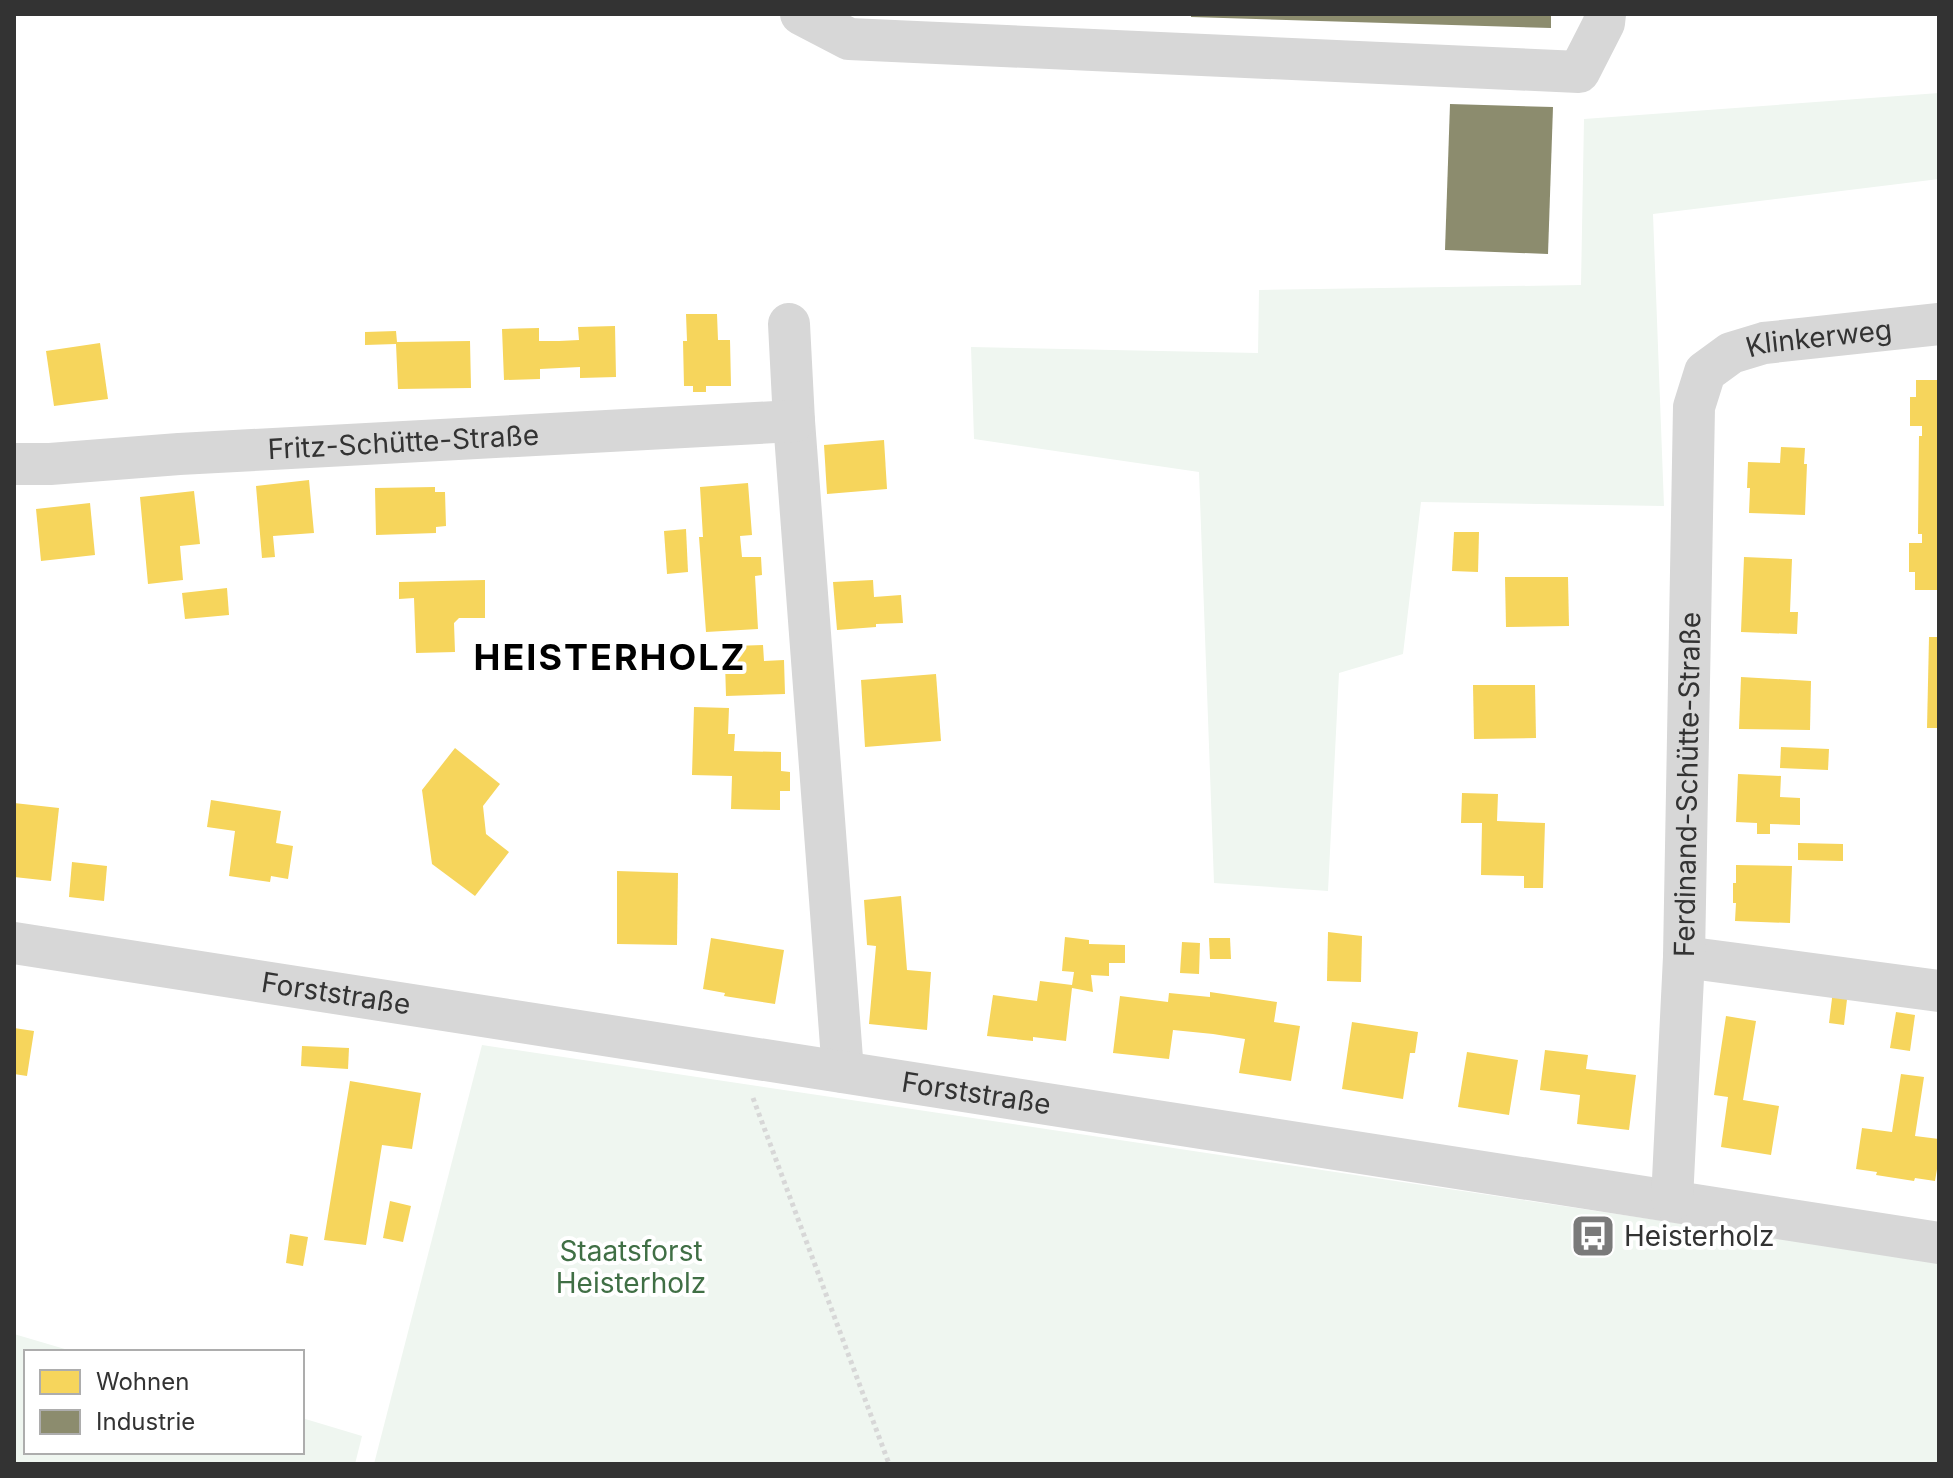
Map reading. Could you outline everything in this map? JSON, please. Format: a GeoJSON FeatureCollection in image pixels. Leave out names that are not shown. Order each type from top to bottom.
{"type":"FeatureCollection","features":[{"type":"Feature","properties":{"kind":"street"},"geometry":{"type":"LineString","coordinates":[[801,14],[849,39],[1579,72],[1604,23],[1605,14]]}},
{"type":"Feature","properties":{"kind":"street"},"geometry":{"type":"LineString","coordinates":[[789,324],[843,1072]]}},
{"type":"Feature","properties":{"kind":"street","name":"Klinkerweg"},"geometry":{"type":"LineString","coordinates":[[1705,372],[1731,353],[1764,343],[1939,324]]}},
{"type":"Feature","properties":{"kind":"street","name":"Ferdinand-Schütte-Straße"},"geometry":{"type":"LineString","coordinates":[[1672,1200],[1684,957],[1692,441],[1694,407],[1705,372]]}},
{"type":"Feature","properties":{"kind":"street","name":"Fritz-Schütte-Straße"},"geometry":{"type":"LineString","coordinates":[[14,464],[794,421]]}},
{"type":"Feature","properties":{"kind":"street","name":"Forststraße"},"geometry":{"type":"LineString","coordinates":[[14,943],[1939,1243]]}},
{"type":"Feature","properties":{"kind":"street"},"geometry":{"type":"LineString","coordinates":[[1684,957],[1939,991]]}},
{"type":"Feature","properties":{"kind":"path"},"geometry":{"type":"LineString","coordinates":[[737,1056],[889,1464]]}},
{"type":"Feature","properties":{"kind":"green space"},"geometry":{"type":"Polygon","coordinates":[[[1939,93],[1939,179],[1653,214],[1664,506],[1421,502],[1403,654],[1339,673],[1328,891],[1214,883],[1199,472],[974,439],[971,347],[1258,353],[1259,290],[1581,285],[1584,119],[1939,93]]]}},
{"type":"Feature","properties":{"kind":"green space","name":"Staatsforst Heisterholz"},"geometry":{"type":"Polygon","coordinates":[[[482,1045],[1939,1262],[1939,1464],[374,1464],[482,1045]]]}},
{"type":"Feature","properties":{"kind":"green space"},"geometry":{"type":"Polygon","coordinates":[[[14,1334],[68,1350],[24,1350],[24,1454],[304,1454],[304,1419],[362,1436],[355,1464],[14,1464],[14,1334]]]}},
{"type":"Feature","properties":{"kind":"building: Wohnen"},"geometry":{"type":"Polygon","coordinates":[[[686,314],[717,314],[718,340],[730,340],[731,386],[706,386],[706,392],[693,392],[693,386],[684,386],[686,314]]]}},
{"type":"Feature","properties":{"kind":"building: Wohnen"},"geometry":{"type":"Polygon","coordinates":[[[615,326],[616,377],[580,378],[580,367],[540,369],[540,379],[504,380],[502,329],[539,328],[539,341],[559,341],[579,340],[578,327],[615,326]]]}},
{"type":"Feature","properties":{"kind":"building: Wohnen"},"geometry":{"type":"Polygon","coordinates":[[[396,331],[397,342],[470,341],[471,388],[398,389],[396,344],[365,345],[365,332],[396,331]]]}},
{"type":"Feature","properties":{"kind":"building: Wohnen"},"geometry":{"type":"Polygon","coordinates":[[[100,343],[108,399],[54,406],[46,351],[100,343]]]}},
{"type":"Feature","properties":{"kind":"building: Wohnen"},"geometry":{"type":"Polygon","coordinates":[[[1916,380],[1939,380],[1939,590],[1915,590],[1915,572],[1909,572],[1909,543],[1922,543],[1922,534],[1918,534],[1919,436],[1922,436],[1922,426],[1910,426],[1910,397],[1916,397],[1916,380]]]}},
{"type":"Feature","properties":{"kind":"building: Wohnen"},"geometry":{"type":"Polygon","coordinates":[[[884,440],[887,489],[827,494],[824,445],[884,440]]]}},
{"type":"Feature","properties":{"kind":"building: Wohnen"},"geometry":{"type":"Polygon","coordinates":[[[1781,447],[1805,448],[1805,515],[1749,513],[1748,462],[1780,463],[1781,447]]]}},
{"type":"Feature","properties":{"kind":"building: Wohnen"},"geometry":{"type":"Polygon","coordinates":[[[309,480],[314,533],[273,536],[275,557],[262,558],[256,486],[309,480]]]}},
{"type":"Feature","properties":{"kind":"building: Wohnen"},"geometry":{"type":"Polygon","coordinates":[[[748,483],[752,535],[740,536],[742,557],[761,557],[762,575],[755,576],[758,629],[706,632],[699,537],[703,537],[700,487],[748,483]]]}},
{"type":"Feature","properties":{"kind":"building: Wohnen"},"geometry":{"type":"Polygon","coordinates":[[[435,487],[435,492],[445,492],[446,526],[436,527],[436,533],[376,535],[375,488],[435,487]]]}},
{"type":"Feature","properties":{"kind":"building: Wohnen"},"geometry":{"type":"Polygon","coordinates":[[[194,491],[200,544],[180,546],[183,580],[148,584],[140,497],[194,491]]]}},
{"type":"Feature","properties":{"kind":"building: Wohnen"},"geometry":{"type":"Polygon","coordinates":[[[90,503],[95,555],[41,561],[36,509],[90,503]]]}},
{"type":"Feature","properties":{"kind":"building: Wohnen"},"geometry":{"type":"Polygon","coordinates":[[[686,529],[688,572],[667,574],[664,531],[686,529]]]}},
{"type":"Feature","properties":{"kind":"building: Wohnen"},"geometry":{"type":"Polygon","coordinates":[[[1454,532],[1479,532],[1478,572],[1452,571],[1454,532]]]}},
{"type":"Feature","properties":{"kind":"building: Wohnen"},"geometry":{"type":"Polygon","coordinates":[[[1744,557],[1792,559],[1790,612],[1798,612],[1797,634],[1741,632],[1744,557]]]}},
{"type":"Feature","properties":{"kind":"building: Wohnen"},"geometry":{"type":"Polygon","coordinates":[[[1505,577],[1568,577],[1569,626],[1506,627],[1505,577]]]}},
{"type":"Feature","properties":{"kind":"building: Wohnen"},"geometry":{"type":"Polygon","coordinates":[[[485,580],[485,618],[459,618],[454,623],[455,652],[416,653],[414,598],[399,599],[399,582],[485,580]]]}},
{"type":"Feature","properties":{"kind":"building: Wohnen"},"geometry":{"type":"Polygon","coordinates":[[[873,580],[874,597],[901,595],[903,623],[837,630],[833,582],[873,580]]]}},
{"type":"Feature","properties":{"kind":"building: Wohnen"},"geometry":{"type":"Polygon","coordinates":[[[227,588],[229,615],[185,619],[182,593],[227,588]]]}},
{"type":"Feature","properties":{"kind":"building: Wohnen"},"geometry":{"type":"Polygon","coordinates":[[[1929,637],[1939,637],[1939,728],[1927,728],[1929,637]]]}},
{"type":"Feature","properties":{"kind":"building: Wohnen"},"geometry":{"type":"Polygon","coordinates":[[[763,645],[764,661],[784,660],[785,694],[726,696],[725,662],[733,661],[733,646],[763,645]]]}},
{"type":"Feature","properties":{"kind":"building: Wohnen"},"geometry":{"type":"Polygon","coordinates":[[[936,674],[941,741],[865,747],[861,680],[936,674]]]}},
{"type":"Feature","properties":{"kind":"building: Wohnen"},"geometry":{"type":"Polygon","coordinates":[[[1741,677],[1811,681],[1810,730],[1739,729],[1741,677]]]}},
{"type":"Feature","properties":{"kind":"building: Wohnen"},"geometry":{"type":"Polygon","coordinates":[[[1473,685],[1535,685],[1536,738],[1474,739],[1473,685]]]}},
{"type":"Feature","properties":{"kind":"building: Wohnen"},"geometry":{"type":"Polygon","coordinates":[[[694,707],[729,708],[728,734],[735,734],[734,751],[781,752],[781,771],[790,772],[790,791],[780,791],[780,810],[731,809],[732,776],[692,775],[694,707]]]}},
{"type":"Feature","properties":{"kind":"building: Wohnen"},"geometry":{"type":"Polygon","coordinates":[[[1781,747],[1829,749],[1828,770],[1780,768],[1781,747]]]}},
{"type":"Feature","properties":{"kind":"building: Wohnen"},"geometry":{"type":"Polygon","coordinates":[[[455,748],[500,784],[483,806],[486,834],[509,852],[475,896],[432,864],[422,790],[455,748]]]}},
{"type":"Feature","properties":{"kind":"building: Wohnen"},"geometry":{"type":"Polygon","coordinates":[[[1738,774],[1781,776],[1780,797],[1800,798],[1800,825],[1770,824],[1770,834],[1757,834],[1757,823],[1736,822],[1738,774]]]}},
{"type":"Feature","properties":{"kind":"building: Wohnen"},"geometry":{"type":"Polygon","coordinates":[[[1462,793],[1498,794],[1497,821],[1545,823],[1543,888],[1524,888],[1524,876],[1481,875],[1482,823],[1461,823],[1462,793]]]}},
{"type":"Feature","properties":{"kind":"building: Wohnen"},"geometry":{"type":"Polygon","coordinates":[[[211,800],[281,811],[276,843],[293,846],[288,879],[271,876],[270,882],[229,876],[235,831],[207,827],[211,800]]]}},
{"type":"Feature","properties":{"kind":"building: Wohnen"},"geometry":{"type":"Polygon","coordinates":[[[14,803],[59,808],[51,881],[14,877],[14,803]]]}},
{"type":"Feature","properties":{"kind":"building: Wohnen"},"geometry":{"type":"Polygon","coordinates":[[[1798,843],[1843,844],[1843,861],[1798,860],[1798,843]]]}},
{"type":"Feature","properties":{"kind":"building: Wohnen"},"geometry":{"type":"Polygon","coordinates":[[[72,862],[107,866],[104,901],[69,897],[72,862]]]}},
{"type":"Feature","properties":{"kind":"building: Wohnen"},"geometry":{"type":"Polygon","coordinates":[[[1736,865],[1792,866],[1790,923],[1735,921],[1733,883],[1736,883],[1736,865]]]}},
{"type":"Feature","properties":{"kind":"building: Wohnen"},"geometry":{"type":"Polygon","coordinates":[[[617,871],[678,873],[677,945],[617,944],[617,871]]]}},
{"type":"Feature","properties":{"kind":"building: Wohnen"},"geometry":{"type":"Polygon","coordinates":[[[901,896],[907,970],[931,972],[927,1030],[869,1024],[876,946],[867,945],[864,900],[901,896]]]}},
{"type":"Feature","properties":{"kind":"building: Wohnen"},"geometry":{"type":"Polygon","coordinates":[[[1328,932],[1362,936],[1361,982],[1327,981],[1328,932]]]}},
{"type":"Feature","properties":{"kind":"building: Wohnen"},"geometry":{"type":"Polygon","coordinates":[[[1065,937],[1089,940],[1089,944],[1125,945],[1125,963],[1109,963],[1109,976],[1091,975],[1093,992],[1072,988],[1066,1041],[987,1036],[993,995],[1037,1001],[1040,981],[1072,985],[1074,972],[1062,971],[1065,937]]]}},
{"type":"Feature","properties":{"kind":"building: Wohnen"},"geometry":{"type":"Polygon","coordinates":[[[711,938],[784,950],[775,1004],[724,996],[725,993],[703,989],[711,938]]]}},
{"type":"Feature","properties":{"kind":"building: Wohnen"},"geometry":{"type":"Polygon","coordinates":[[[1209,938],[1230,938],[1231,959],[1210,959],[1209,938]]]}},
{"type":"Feature","properties":{"kind":"building: Wohnen"},"geometry":{"type":"Polygon","coordinates":[[[1182,942],[1200,943],[1199,974],[1180,973],[1182,942]]]}},
{"type":"Feature","properties":{"kind":"building: Wohnen"},"geometry":{"type":"Polygon","coordinates":[[[1833,990],[1848,991],[1844,1025],[1829,1023],[1833,990]]]}},
{"type":"Feature","properties":{"kind":"building: Wohnen"},"geometry":{"type":"Polygon","coordinates":[[[1210,992],[1277,1002],[1274,1022],[1300,1026],[1291,1081],[1239,1073],[1245,1039],[1173,1030],[1169,1059],[1113,1053],[1120,996],[1168,1002],[1169,993],[1210,997],[1210,992]]]}},
{"type":"Feature","properties":{"kind":"building: Wohnen"},"geometry":{"type":"Polygon","coordinates":[[[1896,1012],[1915,1015],[1910,1051],[1890,1048],[1896,1012]]]}},
{"type":"Feature","properties":{"kind":"building: Wohnen"},"geometry":{"type":"Polygon","coordinates":[[[1726,1016],[1756,1021],[1743,1100],[1779,1106],[1771,1155],[1721,1147],[1728,1097],[1714,1095],[1726,1016]]]}},
{"type":"Feature","properties":{"kind":"building: Wohnen"},"geometry":{"type":"Polygon","coordinates":[[[1352,1022],[1418,1032],[1415,1053],[1410,1053],[1403,1099],[1342,1089],[1352,1022]]]}},
{"type":"Feature","properties":{"kind":"building: Wohnen"},"geometry":{"type":"Polygon","coordinates":[[[14,1028],[34,1031],[27,1076],[14,1074],[14,1028]]]}},
{"type":"Feature","properties":{"kind":"building: Wohnen"},"geometry":{"type":"Polygon","coordinates":[[[302,1046],[349,1048],[348,1069],[301,1066],[302,1046]]]}},
{"type":"Feature","properties":{"kind":"building: Wohnen"},"geometry":{"type":"Polygon","coordinates":[[[1545,1050],[1588,1055],[1586,1069],[1636,1075],[1629,1130],[1577,1124],[1580,1095],[1540,1090],[1545,1050]]]}},
{"type":"Feature","properties":{"kind":"building: Wohnen"},"geometry":{"type":"Polygon","coordinates":[[[1467,1052],[1518,1060],[1509,1115],[1458,1107],[1467,1052]]]}},
{"type":"Feature","properties":{"kind":"building: Wohnen"},"geometry":{"type":"Polygon","coordinates":[[[1901,1074],[1924,1077],[1915,1136],[1939,1139],[1935,1181],[1915,1178],[1914,1181],[1856,1169],[1862,1128],[1892,1132],[1901,1074]]]}},
{"type":"Feature","properties":{"kind":"building: Wohnen"},"geometry":{"type":"Polygon","coordinates":[[[350,1081],[421,1093],[412,1149],[382,1145],[366,1245],[324,1240],[350,1081]]]}},
{"type":"Feature","properties":{"kind":"building: Wohnen"},"geometry":{"type":"Polygon","coordinates":[[[390,1201],[411,1206],[403,1242],[383,1238],[390,1201]]]}},
{"type":"Feature","properties":{"kind":"building: Wohnen"},"geometry":{"type":"Polygon","coordinates":[[[290,1234],[308,1237],[303,1266],[286,1263],[290,1234]]]}},
{"type":"Feature","properties":{"kind":"building: Industrie"},"geometry":{"type":"Polygon","coordinates":[[[1191,14],[1551,14],[1551,28],[1191,17],[1191,14]]]}},
{"type":"Feature","properties":{"kind":"building: Industrie"},"geometry":{"type":"Polygon","coordinates":[[[1450,104],[1553,107],[1548,254],[1445,250],[1450,104]]]}},
{"type":"Feature","properties":{"kind":"place","name":"Heisterholz"},"geometry":{"type":"Point","coordinates":[1593,1236]}},
{"type":"Feature","properties":{"kind":"district","name":"HEISTERHOLZ"},"geometry":{"type":"Point","coordinates":[610,657]}}]}
